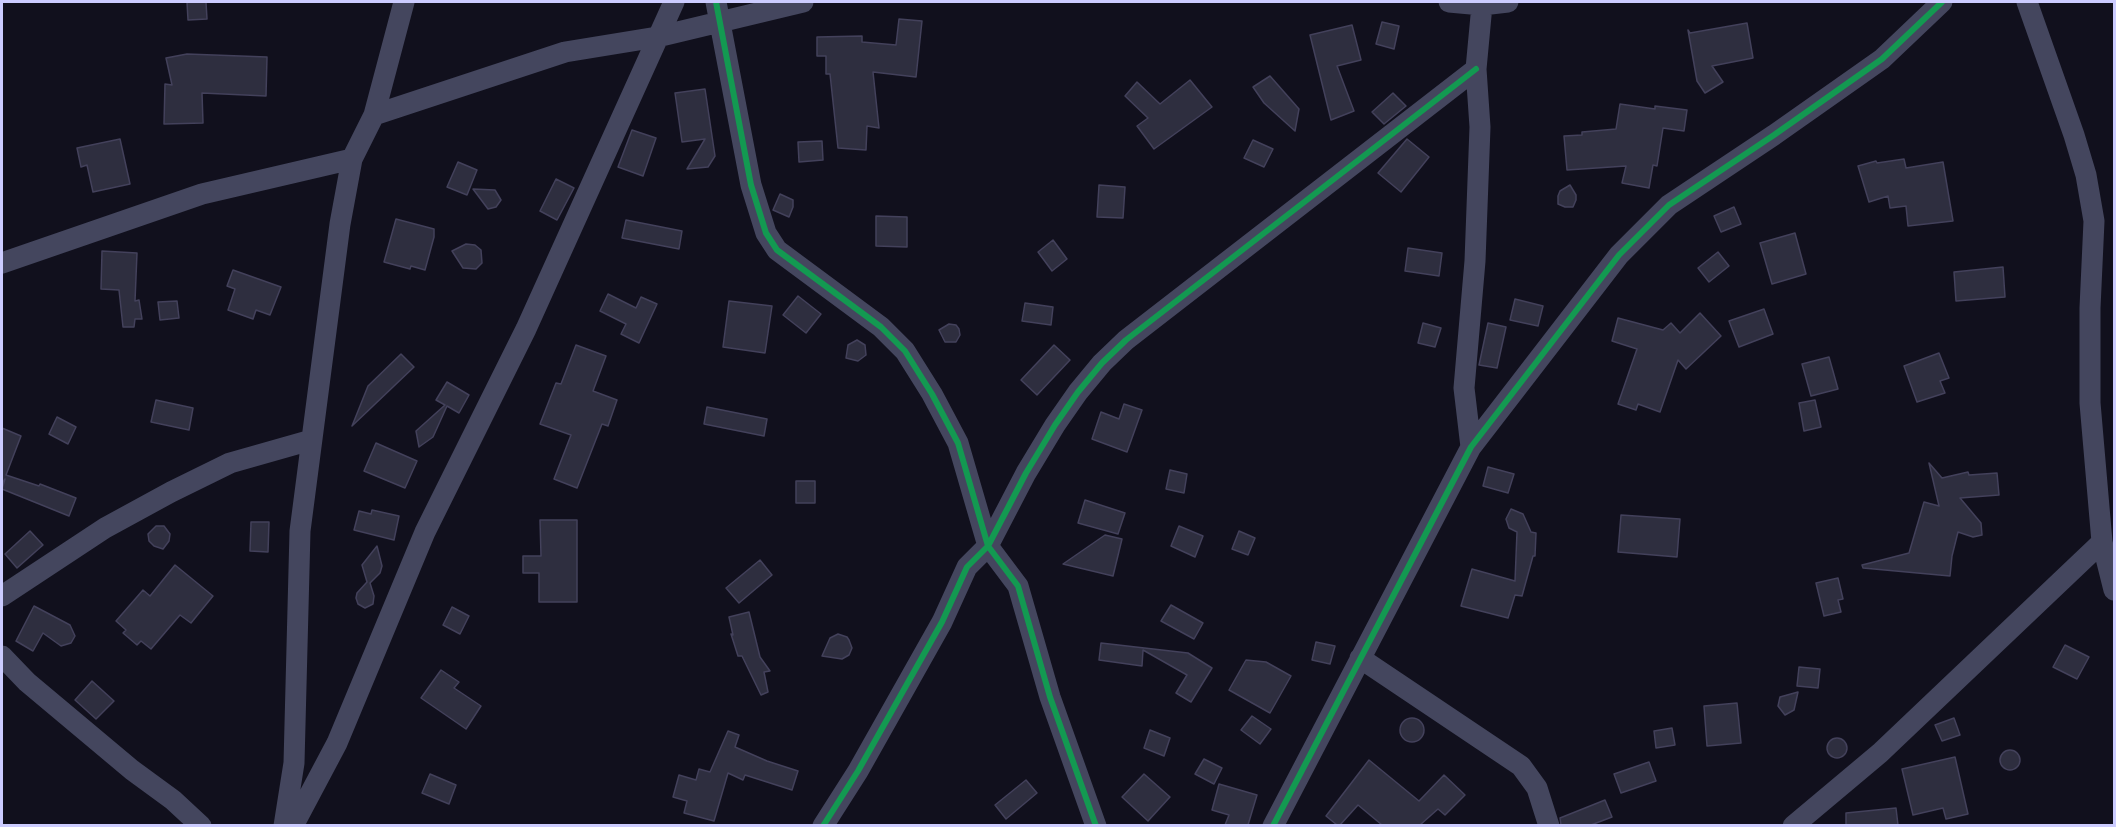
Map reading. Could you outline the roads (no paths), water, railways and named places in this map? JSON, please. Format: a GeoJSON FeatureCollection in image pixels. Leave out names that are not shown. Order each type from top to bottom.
{"type":"FeatureCollection","features":[{"type":"Feature","properties":{"kind":"street"},"geometry":{"type":"LineString","coordinates":[[284,825],[294,763],[300,531],[340,224],[352,159],[374,115],[404,2]]}},
{"type":"Feature","properties":{"kind":"street"},"geometry":{"type":"LineString","coordinates":[[293,825],[337,743],[425,532],[526,329],[674,2]]}},
{"type":"Feature","properties":{"kind":"street"},"geometry":{"type":"LineString","coordinates":[[716,2],[751,185],[766,233],[777,250],[881,327],[905,351],[932,394],[958,443],[988,546],[1018,586],[1050,697],[1096,825]]}},
{"type":"Feature","properties":{"kind":"street"},"geometry":{"type":"LineString","coordinates":[[374,115],[565,52],[657,37],[803,2]]}},
{"type":"Feature","properties":{"kind":"street"},"geometry":{"type":"LineString","coordinates":[[1449,2],[1482,5],[1508,2]]}},
{"type":"Feature","properties":{"kind":"street"},"geometry":{"type":"LineString","coordinates":[[1273,825],[1471,447],[1580,305],[1638,234],[1684,194],[1774,135],[1882,58],[1942,2]]}},
{"type":"Feature","properties":{"kind":"street"},"geometry":{"type":"LineString","coordinates":[[2027,2],[2083,165],[2094,221],[2090,308],[2090,403],[2102,542],[2115,590]]}},
{"type":"Feature","properties":{"kind":"street"},"geometry":{"type":"LineString","coordinates":[[1471,447],[1464,388],[1475,261],[1480,127],[1476,69],[1482,5]]}},
{"type":"Feature","properties":{"kind":"street"},"geometry":{"type":"LineString","coordinates":[[823,825],[858,771],[942,622],[967,567],[988,546],[1026,473],[1055,425],[1102,363],[1126,340],[1476,69]]}},
{"type":"Feature","properties":{"kind":"street"},"geometry":{"type":"LineString","coordinates":[[2,263],[202,194],[352,159]]}},
{"type":"Feature","properties":{"kind":"street"},"geometry":{"type":"LineString","coordinates":[[2,596],[105,528],[171,492],[231,463],[311,440]]}},
{"type":"Feature","properties":{"kind":"street"},"geometry":{"type":"LineString","coordinates":[[1793,825],[1880,753],[2102,542]]}},
{"type":"Feature","properties":{"kind":"street"},"geometry":{"type":"LineString","coordinates":[[2,656],[27,682],[201,825]]}},
{"type":"Feature","properties":{"kind":"street"},"geometry":{"type":"LineString","coordinates":[[1360,658],[1521,766],[1537,788],[1549,825]]}}]}
